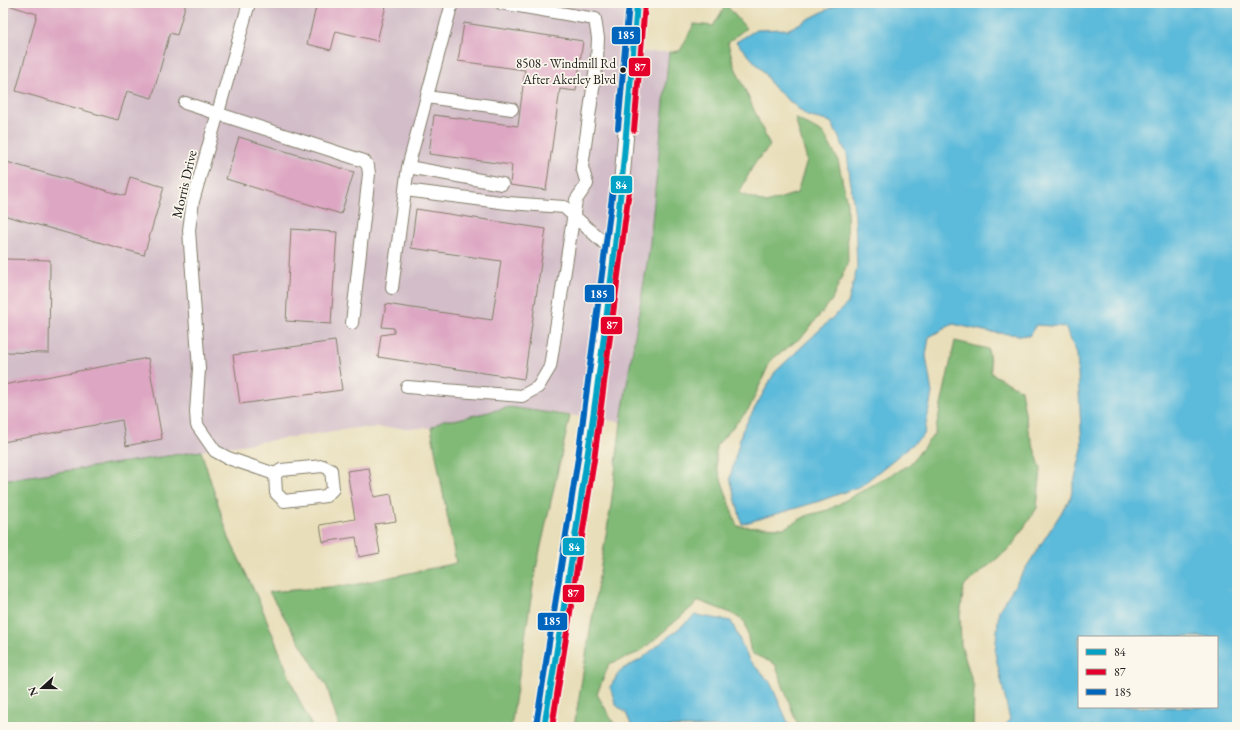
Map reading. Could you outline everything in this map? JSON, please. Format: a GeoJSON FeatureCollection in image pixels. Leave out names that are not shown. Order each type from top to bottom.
{"type":"FeatureCollection","features":[{"type":"Feature","properties":{"kind":"main road"},"geometry":{"type":"LineString","coordinates":[[544,727],[561,627],[598,375],[621,190],[637,3]]}},
{"type":"Feature","properties":{"kind":"street","name":"Morris Drive"},"geometry":{"type":"LineString","coordinates":[[249,3],[195,190],[189,230],[199,368],[196,412],[197,425],[215,452],[275,474]]}},
{"type":"Feature","properties":{"kind":"street"},"geometry":{"type":"LineString","coordinates":[[392,288],[408,167],[452,3]]}},
{"type":"Feature","properties":{"kind":"street"},"geometry":{"type":"LineString","coordinates":[[407,387],[522,396],[538,387],[550,367],[573,214],[576,200],[587,184],[582,167],[597,60],[598,38],[595,19],[501,3]]}},
{"type":"Feature","properties":{"kind":"street"},"geometry":{"type":"LineString","coordinates":[[427,97],[512,109]]}},
{"type":"Feature","properties":{"kind":"street"},"geometry":{"type":"LineString","coordinates":[[185,103],[218,112],[364,161],[368,166],[369,174],[352,323]]}},
{"type":"Feature","properties":{"kind":"street"},"geometry":{"type":"LineString","coordinates":[[408,167],[502,184]]}},
{"type":"Feature","properties":{"kind":"street"},"geometry":{"type":"LineString","coordinates":[[405,190],[508,203],[564,207],[613,251]]}},
{"type":"Feature","properties":{"kind":"street"},"geometry":{"type":"LineString","coordinates":[[323,466],[332,470],[333,489],[326,496],[284,500],[276,493],[275,474],[281,470],[323,466]]}},
{"type":"Feature","properties":{"kind":"shaded area"},"geometry":{"type":"Polygon","coordinates":[[[3,3],[636,3],[634,52],[669,52],[649,252],[621,422],[510,407],[454,420],[443,420],[431,428],[355,428],[3,480],[3,3]]]}},
{"type":"Feature","properties":{"kind":"green space"},"geometry":{"type":"Polygon","coordinates":[[[726,5],[746,28],[728,43],[734,65],[770,146],[754,164],[739,193],[766,203],[797,193],[807,160],[795,118],[824,134],[838,160],[847,203],[848,262],[832,300],[803,336],[771,360],[749,409],[716,446],[716,464],[737,526],[784,528],[808,515],[828,510],[910,464],[935,433],[955,341],[988,349],[992,374],[1021,390],[1028,430],[1041,469],[1037,508],[1011,547],[964,586],[960,616],[961,645],[974,687],[973,727],[802,727],[796,721],[775,664],[751,653],[745,622],[731,613],[699,601],[640,652],[609,664],[597,694],[616,727],[574,727],[611,505],[622,414],[649,252],[669,52],[680,51],[694,24],[713,26],[726,5]]]}},
{"type":"Feature","properties":{"kind":"green space"},"geometry":{"type":"Polygon","coordinates":[[[510,407],[570,416],[535,573],[511,727],[339,727],[327,687],[269,592],[353,585],[456,563],[431,428],[443,420],[454,420],[510,407]]]}},
{"type":"Feature","properties":{"kind":"green space"},"geometry":{"type":"Polygon","coordinates":[[[201,451],[229,538],[260,603],[296,693],[312,727],[3,727],[3,480],[201,451]]]}},
{"type":"Feature","properties":{"kind":"water"},"geometry":{"type":"Polygon","coordinates":[[[840,3],[1237,3],[1237,727],[1003,727],[1010,720],[995,653],[999,610],[1070,499],[1082,449],[1077,354],[1065,327],[1036,325],[1029,336],[989,332],[953,324],[929,337],[926,356],[932,393],[924,435],[861,486],[817,502],[742,524],[730,478],[742,431],[775,372],[848,303],[857,268],[855,217],[847,154],[831,122],[807,116],[773,87],[763,71],[736,42],[756,30],[789,29],[840,3]]]}},
{"type":"Feature","properties":{"kind":"water"},"geometry":{"type":"Polygon","coordinates":[[[695,615],[731,621],[749,660],[770,682],[790,727],[632,727],[626,713],[616,705],[610,687],[621,670],[640,660],[695,615]]]}},
{"type":"Feature","properties":{"kind":"building"},"geometry":{"type":"Polygon","coordinates":[[[8,3],[186,3],[177,35],[170,33],[152,98],[127,91],[118,120],[16,91],[37,14],[8,5],[8,3]]]}},
{"type":"Feature","properties":{"kind":"building"},"geometry":{"type":"Polygon","coordinates":[[[317,3],[375,3],[386,6],[377,41],[336,31],[331,50],[307,44],[317,3]]]}},
{"type":"Feature","properties":{"kind":"building"},"geometry":{"type":"Polygon","coordinates":[[[464,23],[583,41],[576,91],[560,89],[546,190],[510,185],[512,165],[429,154],[434,115],[518,126],[525,70],[458,61],[464,23]]]}},
{"type":"Feature","properties":{"kind":"building"},"geometry":{"type":"Polygon","coordinates":[[[239,137],[354,172],[341,214],[226,179],[239,137]]]}},
{"type":"Feature","properties":{"kind":"building"},"geometry":{"type":"Polygon","coordinates":[[[3,161],[125,196],[130,177],[164,187],[144,255],[3,215],[3,161]]]}},
{"type":"Feature","properties":{"kind":"building"},"geometry":{"type":"Polygon","coordinates":[[[416,209],[546,229],[524,379],[378,357],[381,335],[394,333],[394,328],[382,327],[386,304],[492,320],[501,261],[411,248],[416,209]]]}},
{"type":"Feature","properties":{"kind":"building"},"geometry":{"type":"Polygon","coordinates":[[[291,229],[337,232],[331,324],[286,321],[291,229]]]}},
{"type":"Feature","properties":{"kind":"building"},"geometry":{"type":"Polygon","coordinates":[[[3,259],[50,260],[49,353],[3,352],[3,259]]]}},
{"type":"Feature","properties":{"kind":"building"},"geometry":{"type":"Polygon","coordinates":[[[335,341],[342,390],[240,404],[233,355],[335,341]]]}},
{"type":"Feature","properties":{"kind":"building"},"geometry":{"type":"Polygon","coordinates":[[[148,358],[162,439],[126,446],[122,420],[3,442],[3,385],[148,358]]]}},
{"type":"Feature","properties":{"kind":"building"},"geometry":{"type":"Polygon","coordinates":[[[369,468],[374,497],[391,494],[396,521],[375,524],[380,553],[359,557],[356,537],[323,542],[320,525],[355,519],[347,471],[369,468]]]}},
{"type":"Feature","properties":{"kind":"transit line","name":"185"},"geometry":{"type":"LineString","coordinates":[[618,128],[629,3]]}},
{"type":"Feature","properties":{"kind":"transit line","name":"84"},"geometry":{"type":"LineString","coordinates":[[544,727],[577,526],[606,324],[621,189],[637,3]]}},
{"type":"Feature","properties":{"kind":"transit line","name":"87"},"geometry":{"type":"LineString","coordinates":[[634,130],[645,4]]}},
{"type":"Feature","properties":{"kind":"transit line","name":"185"},"geometry":{"type":"LineString","coordinates":[[536,726],[578,458],[613,189]]}},
{"type":"Feature","properties":{"kind":"transit line","name":"87"},"geometry":{"type":"LineString","coordinates":[[552,727],[594,460],[629,191]]}},
{"type":"Feature","properties":{"kind":"place","name":"8508 - Windmill Rd After Akerley Blvd"},"geometry":{"type":"Point","coordinates":[623,70]}}]}
